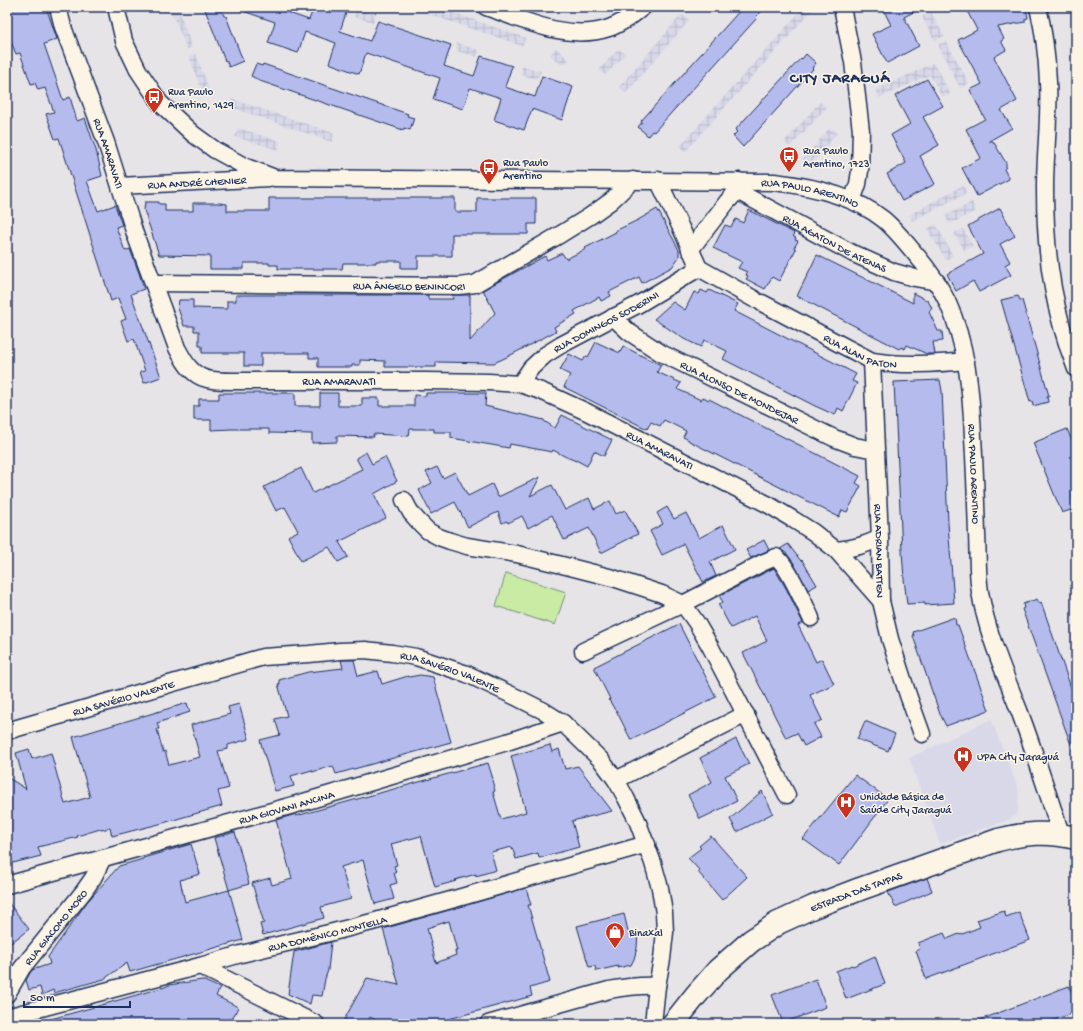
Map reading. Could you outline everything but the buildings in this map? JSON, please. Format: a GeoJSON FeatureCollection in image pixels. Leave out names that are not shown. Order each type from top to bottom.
{"type":"FeatureCollection","features":[{"type":"Feature","properties":{"kind":"main road","name":"ESTRADA DAS TAIPAS"},"geometry":{"type":"LineString","coordinates":[[673,1024],[718,970],[751,941],[778,923],[813,907],[860,889],[998,840],[1012,836],[1041,833],[1069,836]]}},
{"type":"Feature","properties":{"kind":"street","name":"RUA AMARAVATI"},"geometry":{"type":"LineString","coordinates":[[58,7],[63,27],[106,142],[135,234],[177,348],[187,365],[197,375],[208,380],[232,381],[489,382],[520,384],[541,391],[587,412],[769,506],[806,528],[836,550],[881,601]]}},
{"type":"Feature","properties":{"kind":"street","name":"RUA PAULO ARENTINO"},"geometry":{"type":"LineString","coordinates":[[116,7],[124,41],[138,70],[160,103],[193,134],[215,150],[246,167],[274,178],[658,180],[738,186],[774,182],[798,185],[852,201],[866,208],[882,219],[901,237],[921,260],[937,282],[954,317],[959,333],[970,386],[980,590],[984,611],[991,638],[1031,743],[1069,836]]}},
{"type":"Feature","properties":{"kind":"street"},"geometry":{"type":"LineString","coordinates":[[486,7],[560,31],[595,32],[610,28],[622,22],[643,7]]}},
{"type":"Feature","properties":{"kind":"street"},"geometry":{"type":"LineString","coordinates":[[842,7],[853,62],[861,131],[860,171],[858,184],[852,201]]}},
{"type":"Feature","properties":{"kind":"street"},"geometry":{"type":"LineString","coordinates":[[1038,7],[1043,27],[1048,82],[1045,188],[1048,249],[1053,288],[1070,341],[1076,370]]}},
{"type":"Feature","properties":{"kind":"street","name":"RUA ANDRÉ CHENIER"},"geometry":{"type":"LineString","coordinates":[[120,186],[274,178]]}},
{"type":"Feature","properties":{"kind":"street","name":"RUA ÂNGELO BENINCORI"},"geometry":{"type":"LineString","coordinates":[[153,283],[365,286],[460,286],[475,284],[523,257],[584,219],[611,201],[633,180]]}},
{"type":"Feature","properties":{"kind":"street"},"geometry":{"type":"LineString","coordinates":[[658,180],[699,268]]}},
{"type":"Feature","properties":{"kind":"street"},"geometry":{"type":"LineString","coordinates":[[690,250],[738,186]]}},
{"type":"Feature","properties":{"kind":"street","name":"RUA AGATON DE ATENAS"},"geometry":{"type":"LineString","coordinates":[[738,186],[852,253],[894,272],[937,282]]}},
{"type":"Feature","properties":{"kind":"street","name":"RUA ALAN PATON"},"geometry":{"type":"LineString","coordinates":[[699,268],[872,361],[889,364],[966,361]]}},
{"type":"Feature","properties":{"kind":"street","name":"RUA DOMINGOS SODERINI"},"geometry":{"type":"LineString","coordinates":[[520,384],[531,368],[545,355],[639,304],[699,268]]}},
{"type":"Feature","properties":{"kind":"street","name":"RUA ALONSO DE MONDEJAR"},"geometry":{"type":"LineString","coordinates":[[614,317],[629,332],[640,340],[694,370],[834,438],[855,446],[875,450]]}},
{"type":"Feature","properties":{"kind":"street","name":"RUA ADRIAN BATTEN"},"geometry":{"type":"LineString","coordinates":[[872,361],[880,538],[881,601],[890,639],[922,734]]}},
{"type":"Feature","properties":{"kind":"street"},"geometry":{"type":"LineString","coordinates":[[404,500],[419,522],[428,531],[439,537],[467,546],[517,554],[614,578],[662,594],[683,604],[696,622],[710,646],[787,795]]}},
{"type":"Feature","properties":{"kind":"street"},"geometry":{"type":"LineString","coordinates":[[836,550],[852,549],[866,545],[880,538]]}},
{"type":"Feature","properties":{"kind":"street"},"geometry":{"type":"LineString","coordinates":[[583,651],[683,604],[776,557],[781,561],[789,574],[811,618]]}},
{"type":"Feature","properties":{"kind":"street","name":"RUA SAVÉRIO VALENTE"},"geometry":{"type":"LineString","coordinates":[[7,730],[263,657],[365,650],[410,656],[467,674],[518,698],[563,723],[601,760],[616,780],[637,820],[647,844],[660,888],[664,913],[665,932],[653,1024]]}},
{"type":"Feature","properties":{"kind":"street"},"geometry":{"type":"LineString","coordinates":[[616,780],[746,714]]}},
{"type":"Feature","properties":{"kind":"street","name":"RUA GIOVANI ANCINA"},"geometry":{"type":"LineString","coordinates":[[7,885],[297,804],[507,742],[563,723]]}},
{"type":"Feature","properties":{"kind":"street","name":"RUA DOMÊNICO MONTELLA"},"geometry":{"type":"LineString","coordinates":[[7,1017],[241,954],[372,922],[647,844]]}},
{"type":"Feature","properties":{"kind":"street","name":"RUA GIACOMO MORO"},"geometry":{"type":"LineString","coordinates":[[7,994],[25,963],[84,891],[103,858]]}},
{"type":"Feature","properties":{"kind":"street"},"geometry":{"type":"LineString","coordinates":[[200,966],[316,1024]]}},
{"type":"Feature","properties":{"kind":"street"},"geometry":{"type":"LineString","coordinates":[[488,1024],[609,990],[643,985],[657,986]]}},
{"type":"Feature","properties":{"kind":"shaded area"},"geometry":{"type":"Polygon","coordinates":[[[169,7],[178,7],[192,48],[187,49],[169,7]]]}},
{"type":"Feature","properties":{"kind":"shaded area"},"geometry":{"type":"Polygon","coordinates":[[[428,7],[437,7],[526,38],[522,46],[425,13],[428,7]]]}},
{"type":"Feature","properties":{"kind":"shaded area"},"geometry":{"type":"Polygon","coordinates":[[[804,7],[815,7],[685,152],[680,146],[804,7]]]}},
{"type":"Feature","properties":{"kind":"shaded area"},"geometry":{"type":"Polygon","coordinates":[[[357,8],[376,13],[373,22],[354,17],[357,8]]]}},
{"type":"Feature","properties":{"kind":"shaded area"},"geometry":{"type":"Polygon","coordinates":[[[931,12],[944,36],[935,41],[922,17],[931,12]]]}},
{"type":"Feature","properties":{"kind":"shaded area"},"geometry":{"type":"Polygon","coordinates":[[[682,14],[689,21],[626,93],[619,87],[682,14]]]}},
{"type":"Feature","properties":{"kind":"shaded area"},"geometry":{"type":"Polygon","coordinates":[[[946,41],[969,83],[960,88],[938,45],[946,41]]]}},
{"type":"Feature","properties":{"kind":"shaded area"},"geometry":{"type":"Polygon","coordinates":[[[457,43],[479,50],[477,57],[457,51],[457,43]]]}},
{"type":"Feature","properties":{"kind":"shaded area"},"geometry":{"type":"Polygon","coordinates":[[[556,48],[569,60],[561,65],[550,55],[556,48]]]}},
{"type":"Feature","properties":{"kind":"shaded area"},"geometry":{"type":"Polygon","coordinates":[[[618,49],[626,54],[605,75],[599,70],[618,49]]]}},
{"type":"Feature","properties":{"kind":"shaded area"},"geometry":{"type":"Polygon","coordinates":[[[196,54],[209,89],[202,92],[189,56],[196,54]]]}},
{"type":"Feature","properties":{"kind":"shaded area"},"geometry":{"type":"Polygon","coordinates":[[[933,63],[939,71],[950,94],[942,97],[930,75],[879,98],[876,90],[933,63]]]}},
{"type":"Feature","properties":{"kind":"shaded area"},"geometry":{"type":"Polygon","coordinates":[[[522,66],[541,71],[537,79],[521,75],[522,66]]]}},
{"type":"Feature","properties":{"kind":"shaded area"},"geometry":{"type":"Polygon","coordinates":[[[232,99],[334,133],[332,142],[230,107],[232,99]]]}},
{"type":"Feature","properties":{"kind":"shaded area"},"geometry":{"type":"Polygon","coordinates":[[[820,102],[827,107],[790,147],[784,142],[820,102]]]}},
{"type":"Feature","properties":{"kind":"shaded area"},"geometry":{"type":"Polygon","coordinates":[[[238,128],[280,141],[278,150],[235,137],[238,128]]]}},
{"type":"Feature","properties":{"kind":"shaded area"},"geometry":{"type":"Polygon","coordinates":[[[830,128],[837,133],[810,166],[803,159],[830,128]]]}},
{"type":"Feature","properties":{"kind":"shaded area"},"geometry":{"type":"Polygon","coordinates":[[[963,185],[967,193],[912,221],[909,215],[963,185]]]}},
{"type":"Feature","properties":{"kind":"shaded area"},"geometry":{"type":"Polygon","coordinates":[[[972,202],[976,211],[950,224],[945,216],[972,202]]]}},
{"type":"Feature","properties":{"kind":"shaded area"},"geometry":{"type":"Polygon","coordinates":[[[936,224],[953,256],[946,260],[927,229],[936,224]]]}},
{"type":"Feature","properties":{"kind":"shaded area"},"geometry":{"type":"Polygon","coordinates":[[[963,229],[973,246],[964,250],[954,233],[963,229]]]}},
{"type":"Feature","properties":{"kind":"shaded area","name":"UPA City Jaraguá"},"geometry":{"type":"Polygon","coordinates":[[[991,719],[1018,788],[1018,810],[1016,815],[1011,819],[940,844],[909,758],[991,719]]]}},
{"type":"Feature","properties":{"kind":"green space"},"geometry":{"type":"Polygon","coordinates":[[[506,573],[566,592],[555,625],[496,606],[506,573]]]}},
{"type":"Feature","properties":{"kind":"place","name":"Rua Paulo Arentino, 1429"},"geometry":{"type":"Point","coordinates":[154,114]}},
{"type":"Feature","properties":{"kind":"place","name":"Rua Paulo Arentino, 1723"},"geometry":{"type":"Point","coordinates":[789,173]}},
{"type":"Feature","properties":{"kind":"place","name":"Rua Paulo Arentino"},"geometry":{"type":"Point","coordinates":[489,185]}},
{"type":"Feature","properties":{"kind":"place","name":"UPA City Jaraguá"},"geometry":{"type":"Point","coordinates":[963,773]}},
{"type":"Feature","properties":{"kind":"place","name":"Unidade Básica de Saúde City Jaraguá"},"geometry":{"type":"Point","coordinates":[846,819]}},
{"type":"Feature","properties":{"kind":"place","name":"Binaxal"},"geometry":{"type":"Point","coordinates":[615,949]}},
{"type":"Feature","properties":{"kind":"district","name":"CITY JARAGUÁ"},"geometry":{"type":"Point","coordinates":[840,77]}}]}
